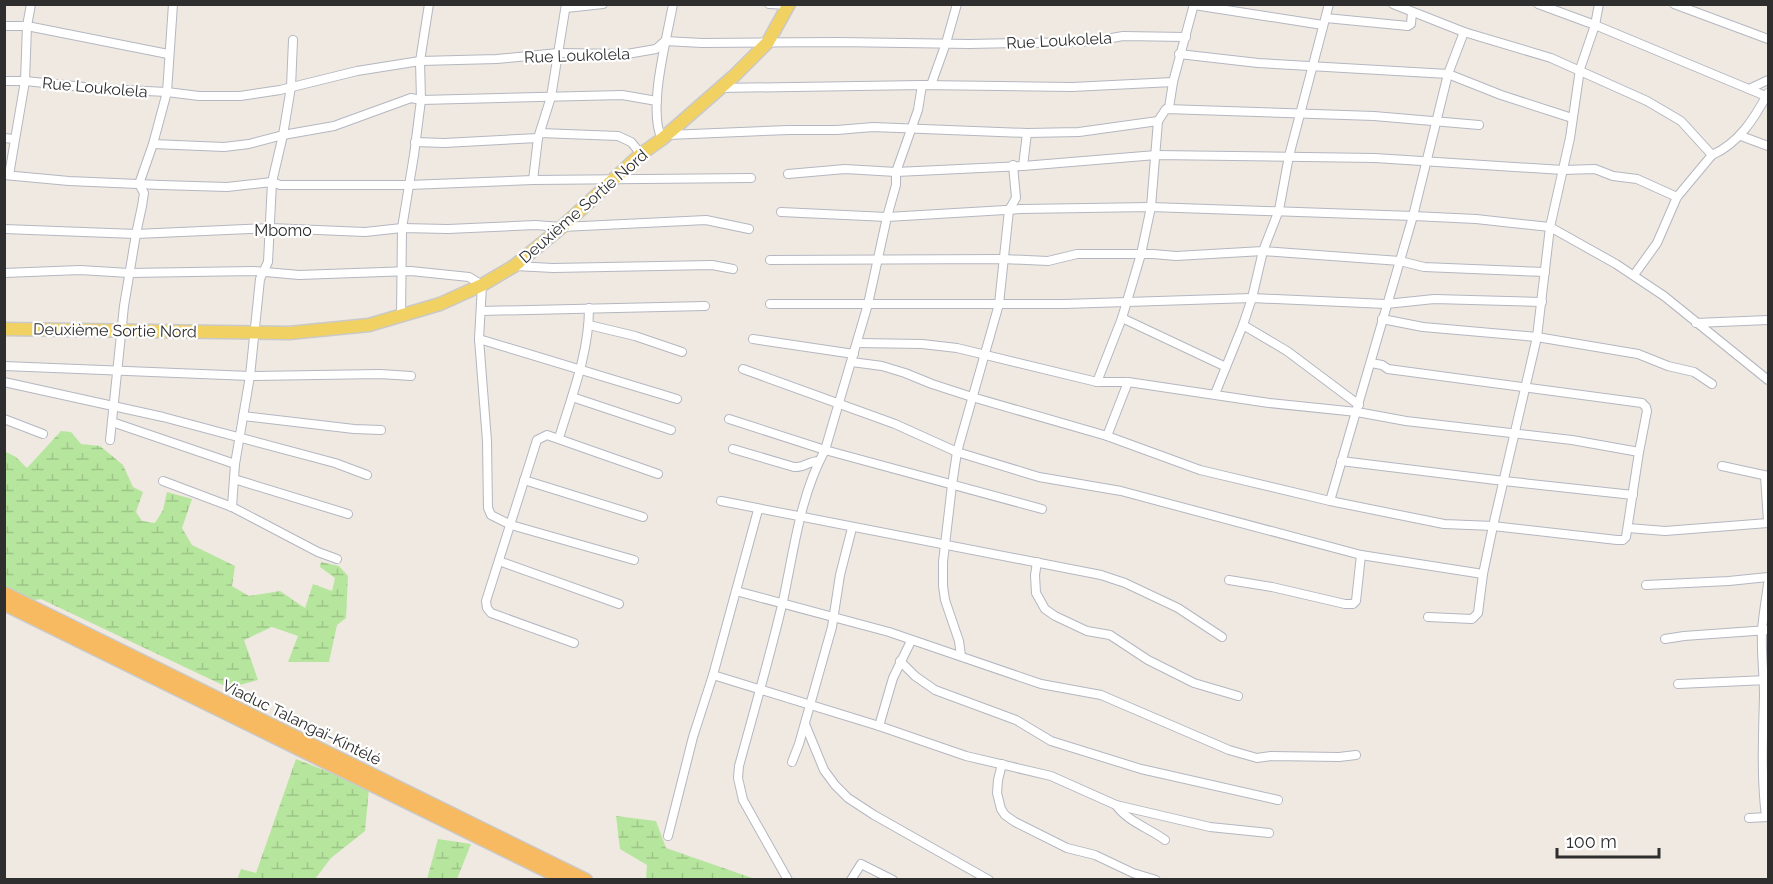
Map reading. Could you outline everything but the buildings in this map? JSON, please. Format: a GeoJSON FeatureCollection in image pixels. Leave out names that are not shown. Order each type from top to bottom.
{"type":"FeatureCollection","features":[{"type":"Feature","properties":{"kind":"highway","name":"Viaduc Talangaï-Kintélé"},"geometry":{"type":"LineString","coordinates":[[4,593],[586,879]]}},
{"type":"Feature","properties":{"kind":"highway","name":"Viaduc Talangaï-Kintélé"},"geometry":{"type":"LineString","coordinates":[[4,604],[565,879]]}},
{"type":"Feature","properties":{"kind":"main road","name":"Deuxième Sortie Nord"},"geometry":{"type":"LineString","coordinates":[[4,329],[289,333],[369,325],[440,304],[482,285],[514,266],[562,227],[641,154],[665,137],[721,88],[768,42],[788,5]]}},
{"type":"Feature","properties":{"kind":"street"},"geometry":{"type":"LineString","coordinates":[[31,4],[27,26],[25,81],[7,175],[69,181],[227,187],[272,182],[280,185],[409,186],[534,180],[752,178]]}},
{"type":"Feature","properties":{"kind":"street"},"geometry":{"type":"LineString","coordinates":[[110,440],[129,273],[144,194],[139,184],[153,144],[166,92],[173,4]]}},
{"type":"Feature","properties":{"kind":"street"},"geometry":{"type":"LineString","coordinates":[[401,317],[402,228],[421,100],[420,61],[429,4]]}},
{"type":"Feature","properties":{"kind":"street"},"geometry":{"type":"LineString","coordinates":[[534,180],[539,135],[551,97],[566,6],[603,4]]}},
{"type":"Feature","properties":{"kind":"street"},"geometry":{"type":"LineString","coordinates":[[673,4],[665,41],[657,101],[658,126],[665,137],[873,127],[1027,133],[1079,132],[1158,121]]}},
{"type":"Feature","properties":{"kind":"street"},"geometry":{"type":"LineString","coordinates":[[769,4],[788,5]]}},
{"type":"Feature","properties":{"kind":"street"},"geometry":{"type":"LineString","coordinates":[[932,85],[957,4]]}},
{"type":"Feature","properties":{"kind":"street"},"geometry":{"type":"LineString","coordinates":[[1215,394],[1243,325],[1263,251],[1279,210],[1289,156],[1329,4]]}},
{"type":"Feature","properties":{"kind":"street"},"geometry":{"type":"LineString","coordinates":[[1393,4],[1464,32],[1551,58],[1647,100],[1681,121],[1712,156]]}},
{"type":"Feature","properties":{"kind":"street"},"geometry":{"type":"LineString","coordinates":[[1538,4],[1768,95],[1741,136],[1726,149],[1712,156],[1677,197],[1657,243],[1634,276]]}},
{"type":"Feature","properties":{"kind":"street"},"geometry":{"type":"LineString","coordinates":[[1428,617],[1472,619],[1478,613],[1493,526],[1537,337],[1550,227],[1563,170],[1580,69],[1595,25],[1599,4]]}},
{"type":"Feature","properties":{"kind":"street"},"geometry":{"type":"LineString","coordinates":[[1674,4],[1768,39]]}},
{"type":"Feature","properties":{"kind":"street"},"geometry":{"type":"LineString","coordinates":[[1170,108],[1179,54],[1194,5],[1324,22],[1408,26],[1411,24],[1412,12]]}},
{"type":"Feature","properties":{"kind":"street"},"geometry":{"type":"LineString","coordinates":[[4,26],[27,26],[168,54]]}},
{"type":"Feature","properties":{"kind":"street"},"geometry":{"type":"LineString","coordinates":[[1330,501],[1413,216],[1448,74],[1464,32]]}},
{"type":"Feature","properties":{"kind":"street","name":"Rue Loukolela"},"geometry":{"type":"LineString","coordinates":[[4,81],[199,96],[240,96],[291,87],[357,71],[420,61],[558,53],[627,54],[656,49],[665,41],[702,44],[768,42],[946,44],[1079,42],[1123,36],[1185,37]]}},
{"type":"Feature","properties":{"kind":"street"},"geometry":{"type":"LineString","coordinates":[[231,507],[235,464],[250,376],[260,279],[268,262],[272,182],[291,87],[293,40]]}},
{"type":"Feature","properties":{"kind":"street"},"geometry":{"type":"LineString","coordinates":[[1179,54],[1312,67],[1448,74],[1501,95],[1572,118]]}},
{"type":"Feature","properties":{"kind":"street"},"geometry":{"type":"LineString","coordinates":[[1749,89],[1768,80]]}},
{"type":"Feature","properties":{"kind":"street"},"geometry":{"type":"LineString","coordinates":[[721,88],[922,85],[1072,87],[1173,82]]}},
{"type":"Feature","properties":{"kind":"street"},"geometry":{"type":"LineString","coordinates":[[788,879],[756,825],[739,790],[739,766],[782,602],[800,517],[825,450],[853,358],[896,186],[896,172],[918,110],[922,85]]}},
{"type":"Feature","properties":{"kind":"street"},"geometry":{"type":"LineString","coordinates":[[153,144],[224,147],[249,144],[334,126],[411,98],[421,100],[622,95],[657,101]]}},
{"type":"Feature","properties":{"kind":"street"},"geometry":{"type":"LineString","coordinates":[[1097,382],[1128,301],[1140,254],[1151,207],[1158,121],[1164,111],[1170,108],[1300,112],[1438,120],[1479,125]]}},
{"type":"Feature","properties":{"kind":"street"},"geometry":{"type":"LineString","coordinates":[[1023,166],[1027,133]]}},
{"type":"Feature","properties":{"kind":"street"},"geometry":{"type":"LineString","coordinates":[[415,142],[444,143],[539,135],[613,134],[627,138],[638,147],[641,154]]}},
{"type":"Feature","properties":{"kind":"street"},"geometry":{"type":"LineString","coordinates":[[1741,136],[1768,146]]}},
{"type":"Feature","properties":{"kind":"street"},"geometry":{"type":"LineString","coordinates":[[4,138],[14,139]]}},
{"type":"Feature","properties":{"kind":"street"},"geometry":{"type":"LineString","coordinates":[[788,174],[844,169],[896,172],[1023,166],[1156,155],[1374,158],[1563,170],[1595,169],[1613,177],[1636,179],[1677,197]]}},
{"type":"Feature","properties":{"kind":"street"},"geometry":{"type":"LineString","coordinates":[[961,656],[959,641],[945,600],[943,574],[952,485],[957,452],[999,304],[1009,210],[1016,198],[1013,165]]}},
{"type":"Feature","properties":{"kind":"street"},"geometry":{"type":"LineString","coordinates":[[782,212],[887,217],[1009,210],[1151,207],[1476,219],[1550,227],[1664,296],[1768,380]]}},
{"type":"Feature","properties":{"kind":"street","name":"Mbomo"},"geometry":{"type":"LineString","coordinates":[[4,229],[136,234],[270,228],[364,232],[402,228],[448,229],[535,225],[562,227],[706,220],[749,229]]}},
{"type":"Feature","properties":{"kind":"street"},"geometry":{"type":"LineString","coordinates":[[770,260],[1003,259],[1048,261],[1077,254],[1176,256],[1263,251],[1400,261],[1424,267],[1545,272]]}},
{"type":"Feature","properties":{"kind":"street"},"geometry":{"type":"LineString","coordinates":[[514,266],[553,268],[712,265],[733,269]]}},
{"type":"Feature","properties":{"kind":"street"},"geometry":{"type":"LineString","coordinates":[[4,273],[80,270],[129,273],[254,271],[299,275],[400,271],[469,277],[482,285],[478,331],[488,441],[488,508],[490,515],[511,525],[634,560]]}},
{"type":"Feature","properties":{"kind":"street"},"geometry":{"type":"LineString","coordinates":[[770,304],[999,304],[1252,298],[1386,304],[1434,299],[1542,302]]}},
{"type":"Feature","properties":{"kind":"street"},"geometry":{"type":"LineString","coordinates":[[481,311],[705,306]]}},
{"type":"Feature","properties":{"kind":"street"},"geometry":{"type":"LineString","coordinates":[[559,438],[581,369],[589,325],[589,308]]}},
{"type":"Feature","properties":{"kind":"street"},"geometry":{"type":"LineString","coordinates":[[1122,318],[1226,367]]}},
{"type":"Feature","properties":{"kind":"street"},"geometry":{"type":"LineString","coordinates":[[1382,319],[1423,327],[1537,337],[1644,356],[1668,366],[1694,372],[1712,384]]}},
{"type":"Feature","properties":{"kind":"street"},"geometry":{"type":"LineString","coordinates":[[1696,323],[1768,320]]}},
{"type":"Feature","properties":{"kind":"street"},"geometry":{"type":"LineString","coordinates":[[589,325],[635,336],[682,352]]}},
{"type":"Feature","properties":{"kind":"street"},"geometry":{"type":"LineString","coordinates":[[1243,325],[1287,351],[1358,409]]}},
{"type":"Feature","properties":{"kind":"street"},"geometry":{"type":"LineString","coordinates":[[479,339],[677,399]]}},
{"type":"Feature","properties":{"kind":"street"},"geometry":{"type":"LineString","coordinates":[[753,339],[853,358],[905,373],[972,397],[1107,436],[1200,470],[1330,501],[1444,524],[1493,526],[1620,540],[1624,538],[1628,528],[1647,411],[1642,403],[1388,369],[1382,364],[1371,363]]}},
{"type":"Feature","properties":{"kind":"street"},"geometry":{"type":"LineString","coordinates":[[857,343],[922,344],[957,348],[1097,382],[1128,382],[1269,403],[1358,409],[1406,421],[1516,433],[1639,452]]}},
{"type":"Feature","properties":{"kind":"street"},"geometry":{"type":"LineString","coordinates":[[4,366],[250,376],[380,374],[411,376]]}},
{"type":"Feature","properties":{"kind":"street"},"geometry":{"type":"LineString","coordinates":[[743,369],[895,424],[957,452],[1039,477],[1121,491],[1361,555],[1483,574]]}},
{"type":"Feature","properties":{"kind":"street"},"geometry":{"type":"LineString","coordinates":[[4,382],[163,417],[335,463],[367,475]]}},
{"type":"Feature","properties":{"kind":"street"},"geometry":{"type":"LineString","coordinates":[[1107,436],[1128,382]]}},
{"type":"Feature","properties":{"kind":"street"},"geometry":{"type":"LineString","coordinates":[[572,397],[670,430]]}},
{"type":"Feature","properties":{"kind":"street"},"geometry":{"type":"LineString","coordinates":[[243,416],[381,430]]}},
{"type":"Feature","properties":{"kind":"street"},"geometry":{"type":"LineString","coordinates":[[4,419],[44,434]]}},
{"type":"Feature","properties":{"kind":"street"},"geometry":{"type":"LineString","coordinates":[[729,419],[825,450],[1042,509]]}},
{"type":"Feature","properties":{"kind":"street"},"geometry":{"type":"LineString","coordinates":[[112,422],[235,464]]}},
{"type":"Feature","properties":{"kind":"street"},"geometry":{"type":"LineString","coordinates":[[574,643],[491,613],[487,608],[486,601],[537,440],[546,435],[559,438],[658,474]]}},
{"type":"Feature","properties":{"kind":"street"},"geometry":{"type":"LineString","coordinates":[[733,449],[801,468],[811,461],[819,461]]}},
{"type":"Feature","properties":{"kind":"street"},"geometry":{"type":"LineString","coordinates":[[1341,461],[1504,482],[1633,495]]}},
{"type":"Feature","properties":{"kind":"street"},"geometry":{"type":"LineString","coordinates":[[1628,528],[1665,531],[1768,522],[1767,476],[1722,466]]}},
{"type":"Feature","properties":{"kind":"street"},"geometry":{"type":"LineString","coordinates":[[234,479],[348,514]]}},
{"type":"Feature","properties":{"kind":"street"},"geometry":{"type":"LineString","coordinates":[[524,480],[644,517]]}},
{"type":"Feature","properties":{"kind":"street"},"geometry":{"type":"LineString","coordinates":[[163,481],[231,507],[337,560]]}},
{"type":"Feature","properties":{"kind":"street"},"geometry":{"type":"LineString","coordinates":[[721,501],[1101,575],[1125,583],[1179,608],[1222,637]]}},
{"type":"Feature","properties":{"kind":"street"},"geometry":{"type":"LineString","coordinates":[[668,836],[693,736],[713,675],[758,510]]}},
{"type":"Feature","properties":{"kind":"street"},"geometry":{"type":"LineString","coordinates":[[792,762],[805,724],[833,617],[840,575],[852,528]]}},
{"type":"Feature","properties":{"kind":"street"},"geometry":{"type":"LineString","coordinates":[[1229,580],[1350,604],[1356,601],[1361,555]]}},
{"type":"Feature","properties":{"kind":"street"},"geometry":{"type":"LineString","coordinates":[[499,561],[619,604]]}},
{"type":"Feature","properties":{"kind":"street"},"geometry":{"type":"LineString","coordinates":[[1037,562],[1036,593],[1046,609],[1055,616],[1087,631],[1110,635],[1123,641],[1148,660],[1194,682],[1238,696]]}},
{"type":"Feature","properties":{"kind":"street"},"geometry":{"type":"LineString","coordinates":[[1647,585],[1768,577]]}},
{"type":"Feature","properties":{"kind":"street"},"geometry":{"type":"LineString","coordinates":[[1749,818],[1767,817],[1765,630],[1768,584]]}},
{"type":"Feature","properties":{"kind":"street"},"geometry":{"type":"LineString","coordinates":[[736,591],[889,632],[1041,684],[1101,695],[1229,750],[1257,758],[1356,755]]}},
{"type":"Feature","properties":{"kind":"street"},"geometry":{"type":"LineString","coordinates":[[1665,639],[1765,630]]}},
{"type":"Feature","properties":{"kind":"street"},"geometry":{"type":"LineString","coordinates":[[879,726],[900,661],[911,641]]}},
{"type":"Feature","properties":{"kind":"street"},"geometry":{"type":"LineString","coordinates":[[900,661],[915,676],[935,690],[1016,720],[1051,741],[1141,769],[1278,800]]}},
{"type":"Feature","properties":{"kind":"street"},"geometry":{"type":"LineString","coordinates":[[713,675],[879,726],[966,756],[1051,776],[1116,805],[1210,827],[1269,833]]}},
{"type":"Feature","properties":{"kind":"street"},"geometry":{"type":"LineString","coordinates":[[1678,684],[1766,680]]}},
{"type":"Feature","properties":{"kind":"street"},"geometry":{"type":"LineString","coordinates":[[805,724],[824,770],[848,798],[989,879]]}},
{"type":"Feature","properties":{"kind":"street"},"geometry":{"type":"LineString","coordinates":[[1002,765],[997,793],[1005,815],[1067,848],[1095,855],[1133,873],[1156,879]]}},
{"type":"Feature","properties":{"kind":"street"},"geometry":{"type":"LineString","coordinates":[[1116,805],[1133,821],[1165,840]]}},
{"type":"Feature","properties":{"kind":"street"},"geometry":{"type":"LineString","coordinates":[[851,879],[861,864],[893,879]]}},
{"type":"Feature","properties":{"kind":"green space"},"geometry":{"type":"Polygon","coordinates":[[[61,431],[71,432],[81,444],[100,446],[123,465],[133,487],[143,492],[136,512],[142,521],[155,523],[163,510],[167,492],[192,499],[182,528],[192,545],[235,566],[232,586],[249,596],[280,591],[305,608],[313,584],[332,591],[335,578],[320,567],[321,562],[339,566],[348,576],[346,618],[337,625],[329,662],[288,662],[298,636],[272,627],[244,640],[258,680],[229,688],[41,599],[5,605],[4,451],[16,457],[27,468],[61,431]]]}},
{"type":"Feature","properties":{"kind":"green space"},"geometry":{"type":"Polygon","coordinates":[[[296,759],[369,788],[365,831],[331,858],[315,879],[237,880],[241,869],[256,873],[296,759]]]}},
{"type":"Feature","properties":{"kind":"green space"},"geometry":{"type":"Polygon","coordinates":[[[616,816],[656,821],[666,848],[755,879],[646,879],[647,865],[620,849],[616,816]]]}},
{"type":"Feature","properties":{"kind":"green space"},"geometry":{"type":"Polygon","coordinates":[[[438,839],[471,844],[457,879],[427,879],[438,839]]]}}]}
